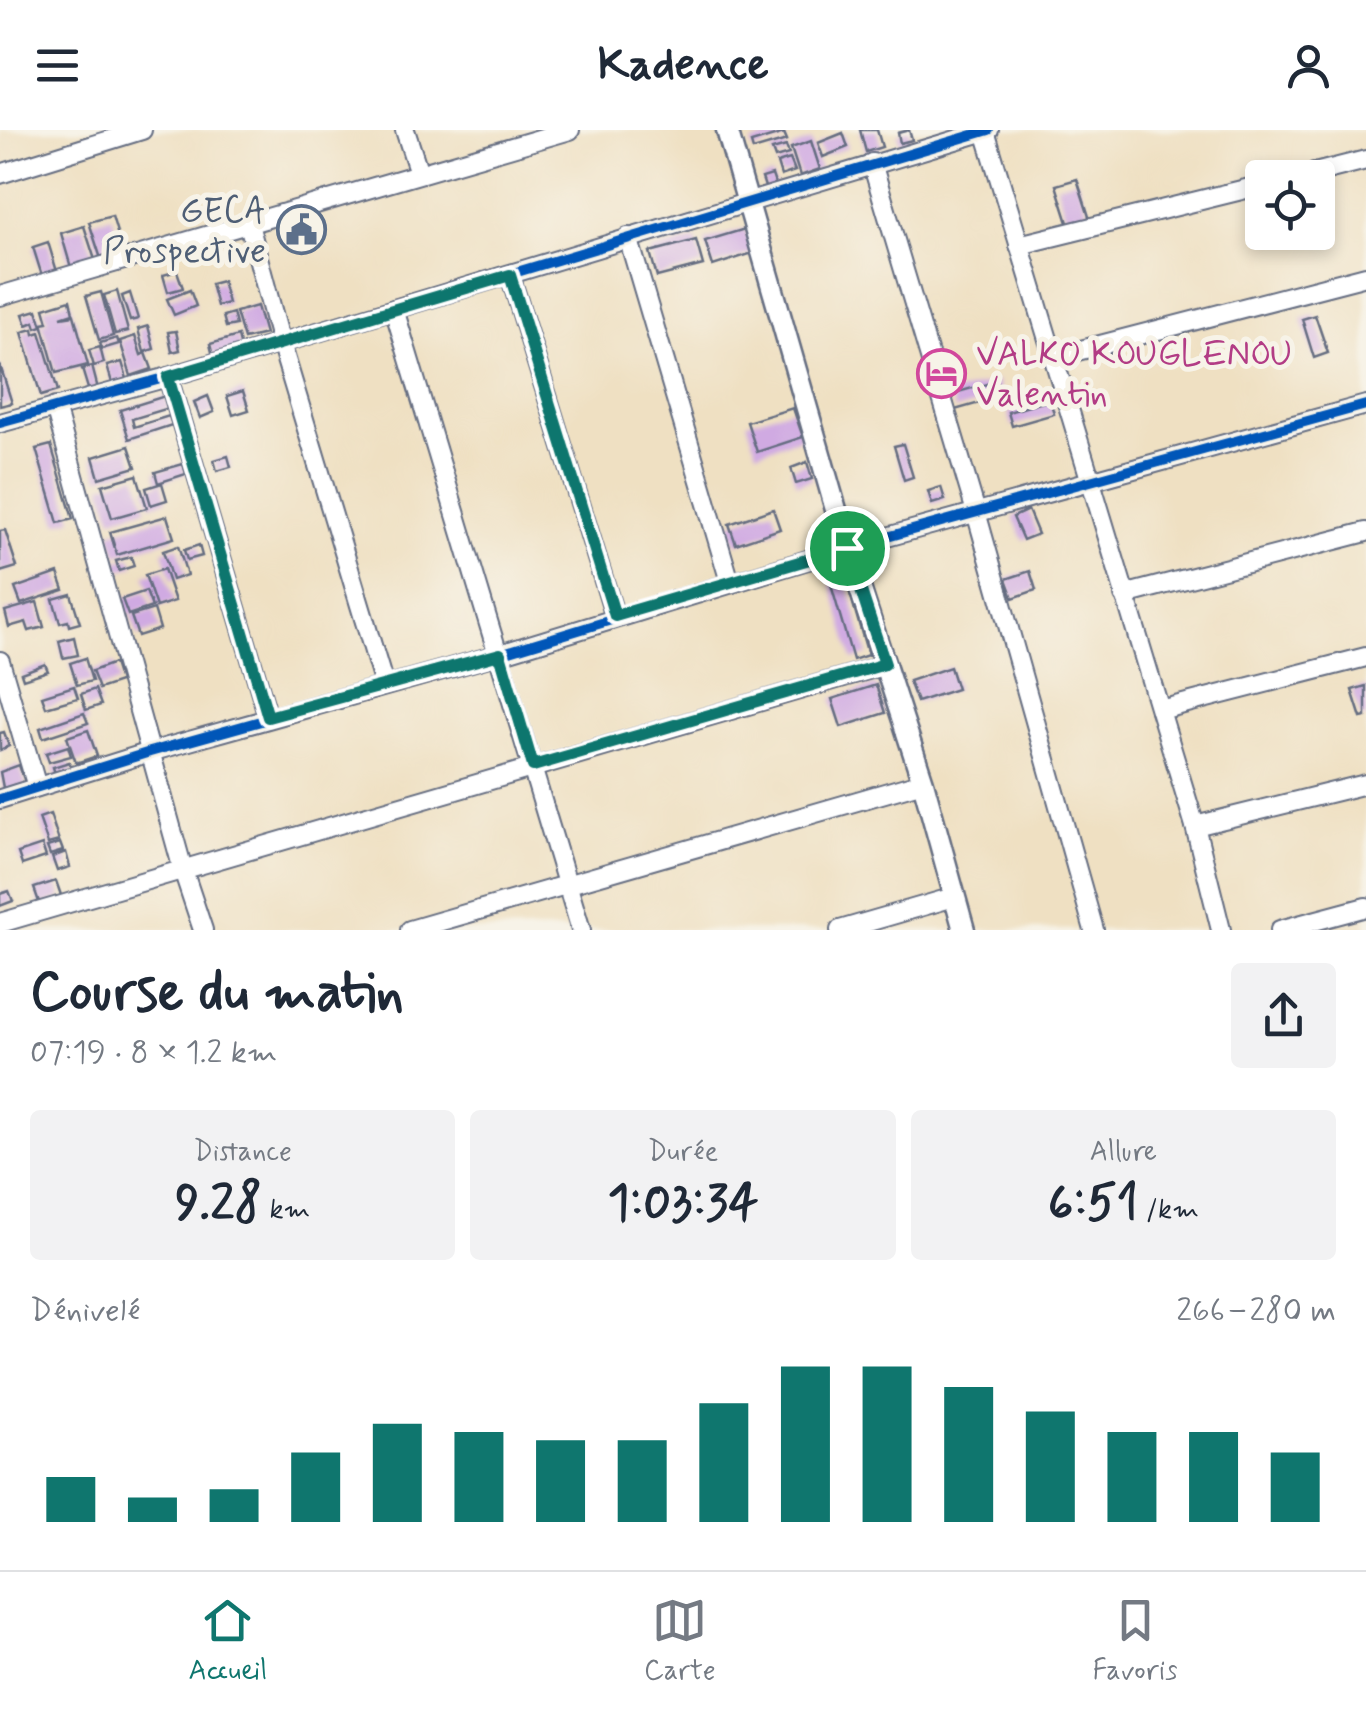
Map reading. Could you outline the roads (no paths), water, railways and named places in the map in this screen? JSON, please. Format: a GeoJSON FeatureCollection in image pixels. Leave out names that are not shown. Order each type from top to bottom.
{"type":"FeatureCollection","features":[{"type":"Feature","properties":{"kind":"main road"},"geometry":{"type":"LineString","coordinates":[[728,130],[847,548],[922,782],[964,930]]}},
{"type":"Feature","properties":{"kind":"street"},"geometry":{"type":"LineString","coordinates":[[0,174],[142,130]]}},
{"type":"Feature","properties":{"kind":"street"},"geometry":{"type":"LineString","coordinates":[[405,130],[418,173]]}},
{"type":"Feature","properties":{"kind":"street"},"geometry":{"type":"LineString","coordinates":[[0,296],[570,130]]}},
{"type":"Feature","properties":{"kind":"street"},"geometry":{"type":"LineString","coordinates":[[0,422],[168,377],[987,131],[1088,480],[1195,826],[1221,930]]}},
{"type":"Feature","properties":{"kind":"street"},"geometry":{"type":"LineString","coordinates":[[1335,168],[1366,160]]}},
{"type":"Feature","properties":{"kind":"street"},"geometry":{"type":"LineString","coordinates":[[872,163],[1094,930]]}},
{"type":"Feature","properties":{"kind":"street"},"geometry":{"type":"LineString","coordinates":[[1019,245],[1245,190]]}},
{"type":"Feature","properties":{"kind":"street"},"geometry":{"type":"LineString","coordinates":[[249,224],[384,685]]}},
{"type":"Feature","properties":{"kind":"street"},"geometry":{"type":"LineString","coordinates":[[628,237],[730,582]]}},
{"type":"Feature","properties":{"kind":"street"},"geometry":{"type":"LineString","coordinates":[[510,275],[615,616]]}},
{"type":"Feature","properties":{"kind":"street"},"geometry":{"type":"LineString","coordinates":[[1054,357],[1366,276]]}},
{"type":"Feature","properties":{"kind":"street"},"geometry":{"type":"LineString","coordinates":[[394,310],[581,930]]}},
{"type":"Feature","properties":{"kind":"street"},"geometry":{"type":"LineString","coordinates":[[168,377],[268,717]]}},
{"type":"Feature","properties":{"kind":"street"},"geometry":{"type":"LineString","coordinates":[[0,799],[268,717],[500,654],[847,548],[1366,406]]}},
{"type":"Feature","properties":{"kind":"street"},"geometry":{"type":"LineString","coordinates":[[55,407],[182,870],[203,930]]}},
{"type":"Feature","properties":{"kind":"street"},"geometry":{"type":"LineString","coordinates":[[1124,595],[1366,532]]}},
{"type":"Feature","properties":{"kind":"street"},"geometry":{"type":"LineString","coordinates":[[1160,710],[1366,658]]}},
{"type":"Feature","properties":{"kind":"street"},"geometry":{"type":"LineString","coordinates":[[0,662],[37,787]]}},
{"type":"Feature","properties":{"kind":"street"},"geometry":{"type":"LineString","coordinates":[[0,923],[885,664]]}},
{"type":"Feature","properties":{"kind":"street"},"geometry":{"type":"LineString","coordinates":[[410,930],[922,782]]}},
{"type":"Feature","properties":{"kind":"street"},"geometry":{"type":"LineString","coordinates":[[1195,826],[1366,784]]}},
{"type":"Feature","properties":{"kind":"street"},"geometry":{"type":"LineString","coordinates":[[840,930],[954,897]]}},
{"type":"Feature","properties":{"kind":"street"},"geometry":{"type":"LineString","coordinates":[[1280,930],[1366,907]]}},
{"type":"Feature","properties":{"kind":"place","name":"GECA Prospective"},"geometry":{"type":"Point","coordinates":[301,230]}},
{"type":"Feature","properties":{"kind":"place","name":"VALKO KOUGLENOU Valentin"},"geometry":{"type":"Point","coordinates":[941,373]}}]}
